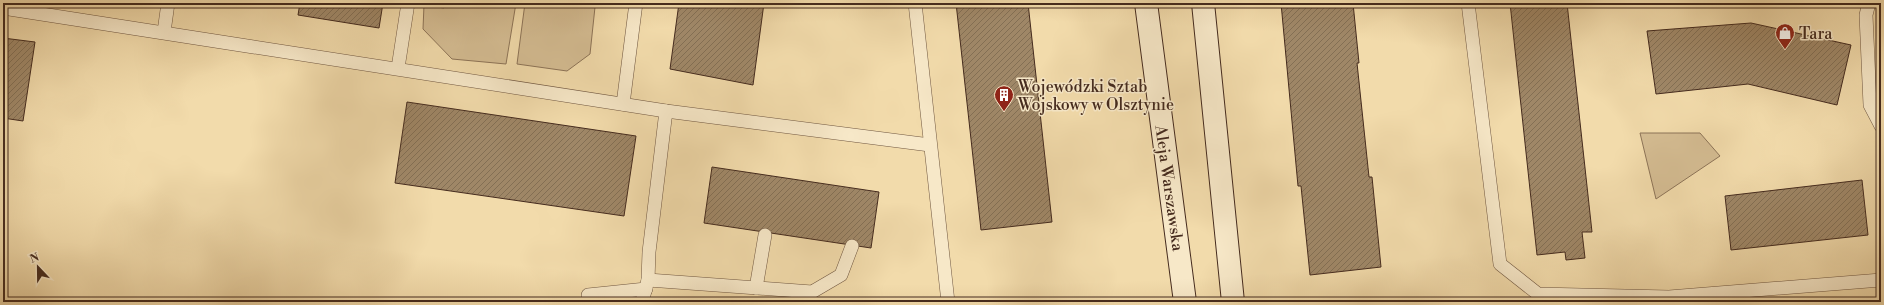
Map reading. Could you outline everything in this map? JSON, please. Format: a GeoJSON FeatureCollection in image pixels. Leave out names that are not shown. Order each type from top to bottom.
{"type":"FeatureCollection","features":[{"type":"Feature","properties":{"kind":"main road","name":"Aleja Warszawska"},"geometry":{"type":"LineString","coordinates":[[1146,3],[1185,302]]}},
{"type":"Feature","properties":{"kind":"main road"},"geometry":{"type":"LineString","coordinates":[[1203,3],[1233,302]]}},
{"type":"Feature","properties":{"kind":"lane"},"geometry":{"type":"LineString","coordinates":[[164,32],[168,3]]}},
{"type":"Feature","properties":{"kind":"lane"},"geometry":{"type":"LineString","coordinates":[[398,68],[408,3]]}},
{"type":"Feature","properties":{"kind":"lane"},"geometry":{"type":"LineString","coordinates":[[623,104],[636,3]]}},
{"type":"Feature","properties":{"kind":"lane"},"geometry":{"type":"LineString","coordinates":[[915,3],[948,302]]}},
{"type":"Feature","properties":{"kind":"lane"},"geometry":{"type":"LineString","coordinates":[[1468,3],[1500,264],[1538,294],[1669,297],[1761,296],[1881,280]]}},
{"type":"Feature","properties":{"kind":"lane"},"geometry":{"type":"LineString","coordinates":[[1869,3],[1866,15],[1870,105],[1881,126]]}},
{"type":"Feature","properties":{"kind":"lane"},"geometry":{"type":"LineString","coordinates":[[3,8],[35,8],[164,32],[666,111],[930,145]]}},
{"type":"Feature","properties":{"kind":"lane"},"geometry":{"type":"LineString","coordinates":[[642,302],[647,284],[649,252],[666,111]]}},
{"type":"Feature","properties":{"kind":"lane"},"geometry":{"type":"LineString","coordinates":[[756,288],[765,235]]}},
{"type":"Feature","properties":{"kind":"lane"},"geometry":{"type":"LineString","coordinates":[[588,295],[647,284],[756,288],[812,292],[841,275],[852,246]]}},
{"type":"Feature","properties":{"kind":"shaded area"},"geometry":{"type":"Polygon","coordinates":[[[445,3],[516,3],[506,64],[452,59],[423,29],[424,5],[444,8],[445,3]]]}},
{"type":"Feature","properties":{"kind":"shaded area"},"geometry":{"type":"Polygon","coordinates":[[[525,3],[558,3],[595,7],[590,54],[567,71],[517,64],[525,3]]]}},
{"type":"Feature","properties":{"kind":"shaded area"},"geometry":{"type":"Polygon","coordinates":[[[1640,133],[1700,133],[1720,156],[1656,199],[1640,133]]]}},
{"type":"Feature","properties":{"kind":"building"},"geometry":{"type":"Polygon","coordinates":[[[300,3],[383,3],[379,28],[298,15],[300,3]]]}},
{"type":"Feature","properties":{"kind":"building"},"geometry":{"type":"Polygon","coordinates":[[[679,3],[764,3],[753,85],[670,69],[679,3]]]}},
{"type":"Feature","properties":{"kind":"building","name":"Wojewódzki Sztab Wojskowy w Olsztynie"},"geometry":{"type":"Polygon","coordinates":[[[956,3],[1028,3],[1052,222],[981,230],[956,3]]]}},
{"type":"Feature","properties":{"kind":"building"},"geometry":{"type":"Polygon","coordinates":[[[1281,3],[1353,3],[1359,63],[1357,63],[1369,177],[1372,177],[1381,267],[1310,275],[1301,186],[1298,186],[1281,3]]]}},
{"type":"Feature","properties":{"kind":"building"},"geometry":{"type":"Polygon","coordinates":[[[1510,3],[1567,3],[1592,232],[1582,232],[1585,258],[1566,260],[1565,252],[1537,255],[1510,3]]]}},
{"type":"Feature","properties":{"kind":"building"},"geometry":{"type":"Polygon","coordinates":[[[1751,23],[1851,45],[1837,105],[1748,84],[1656,94],[1647,31],[1751,23]]]}},
{"type":"Feature","properties":{"kind":"building"},"geometry":{"type":"Polygon","coordinates":[[[3,38],[35,42],[23,121],[3,118],[3,38]]]}},
{"type":"Feature","properties":{"kind":"building"},"geometry":{"type":"Polygon","coordinates":[[[407,102],[636,136],[624,216],[395,183],[407,102]]]}},
{"type":"Feature","properties":{"kind":"building"},"geometry":{"type":"Polygon","coordinates":[[[712,167],[879,192],[871,248],[704,223],[712,167]]]}},
{"type":"Feature","properties":{"kind":"building"},"geometry":{"type":"Polygon","coordinates":[[[1862,180],[1868,235],[1731,250],[1725,196],[1862,180]]]}},
{"type":"Feature","properties":{"kind":"place","name":"Tara"},"geometry":{"type":"Point","coordinates":[1785,50]}},
{"type":"Feature","properties":{"kind":"place","name":"Wojewódzki Sztab Wojskowy w Olsztynie"},"geometry":{"type":"Point","coordinates":[1004,112]}}]}
